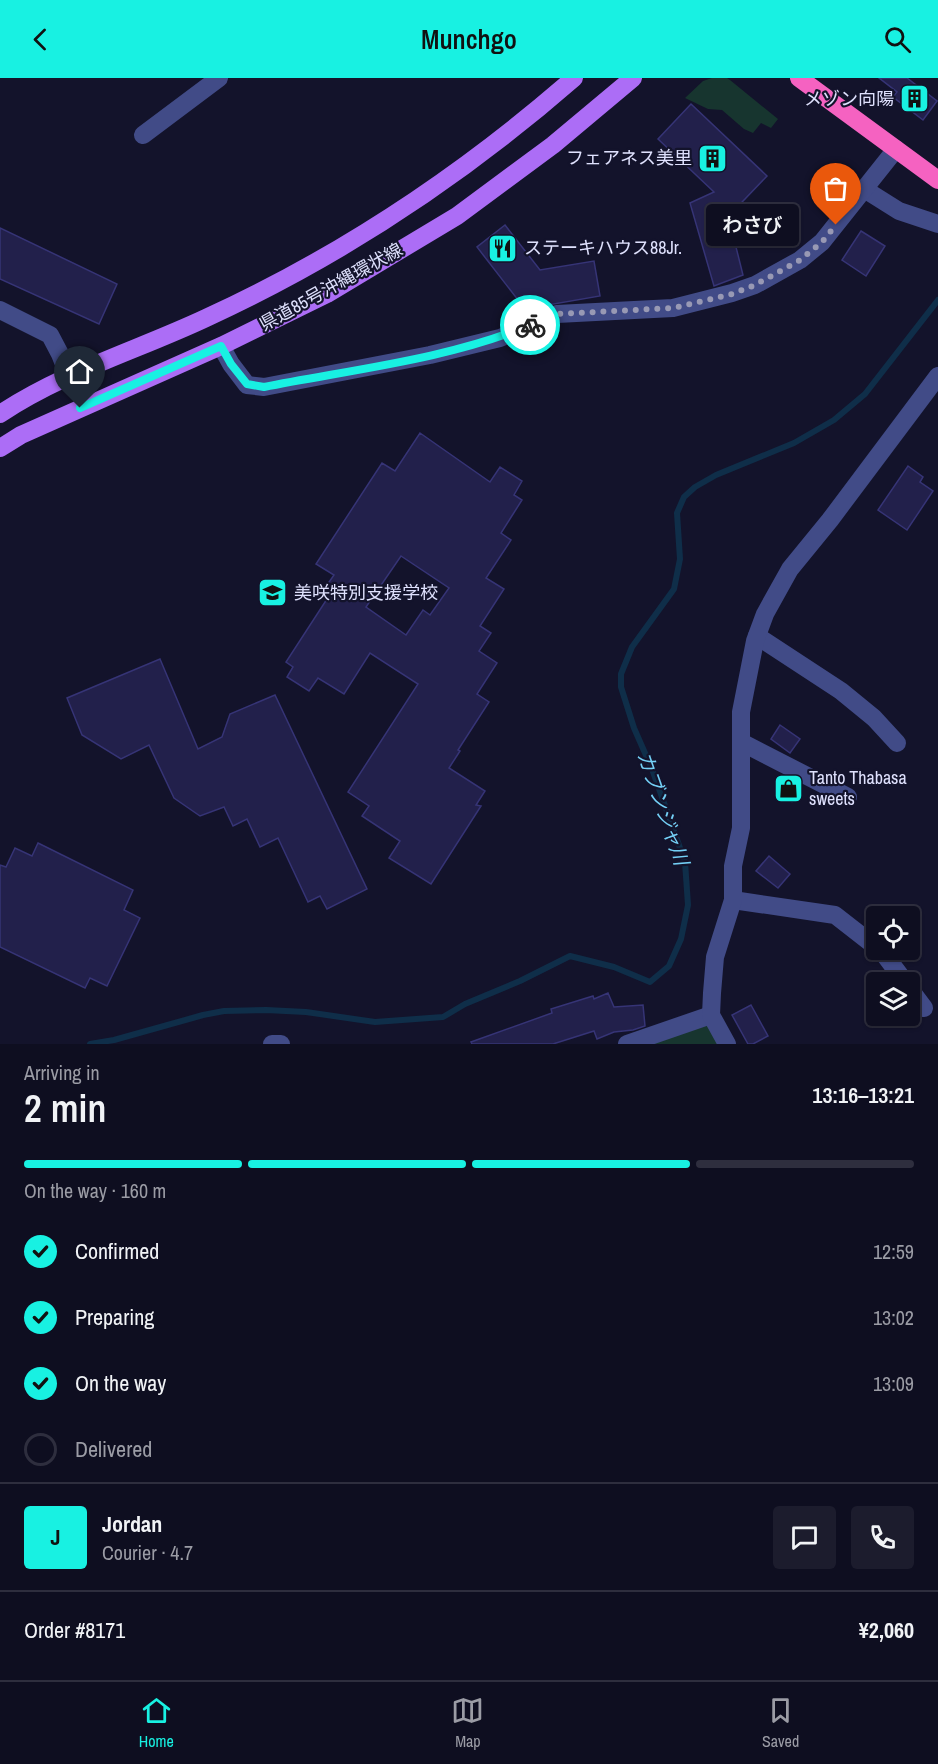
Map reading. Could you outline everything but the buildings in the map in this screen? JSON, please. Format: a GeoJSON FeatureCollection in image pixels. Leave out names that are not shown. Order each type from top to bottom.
{"type":"FeatureCollection","features":[{"type":"Feature","properties":{"kind":"highway"},"geometry":{"type":"LineString","coordinates":[[800,78],[938,180]]}},
{"type":"Feature","properties":{"kind":"main road","name":"県道85号沖縄環状線"},"geometry":{"type":"LineString","coordinates":[[0,414],[69,377],[207,318],[315,263],[438,185],[529,118],[574,78]]}},
{"type":"Feature","properties":{"kind":"main road","name":"県道85号沖縄環状線"},"geometry":{"type":"LineString","coordinates":[[0,448],[21,435],[221,346],[327,294],[457,216],[553,145],[633,78]]}},
{"type":"Feature","properties":{"kind":"street"},"geometry":{"type":"LineString","coordinates":[[143,135],[219,78]]}},
{"type":"Feature","properties":{"kind":"street"},"geometry":{"type":"LineString","coordinates":[[221,346],[231,364],[247,384],[264,387],[430,355],[500,338],[557,314],[673,308],[732,294],[755,285],[800,260],[822,242],[896,148]]}},
{"type":"Feature","properties":{"kind":"street"},"geometry":{"type":"LineString","coordinates":[[864,189],[899,211],[938,224]]}},
{"type":"Feature","properties":{"kind":"street"},"geometry":{"type":"LineString","coordinates":[[0,310],[50,335],[69,377]]}},
{"type":"Feature","properties":{"kind":"street"},"geometry":{"type":"LineString","coordinates":[[727,1044],[711,1015],[715,957],[733,900],[733,866],[741,828],[741,712],[757,636],[765,614],[790,569],[830,520],[938,376]]}},
{"type":"Feature","properties":{"kind":"street"},"geometry":{"type":"LineString","coordinates":[[757,636],[841,691],[874,718],[897,743]]}},
{"type":"Feature","properties":{"kind":"street"},"geometry":{"type":"LineString","coordinates":[[741,742],[848,797]]}},
{"type":"Feature","properties":{"kind":"street"},"geometry":{"type":"LineString","coordinates":[[733,900],[835,915],[866,940]]}},
{"type":"Feature","properties":{"kind":"street"},"geometry":{"type":"LineString","coordinates":[[920,1003],[924,1008]]}},
{"type":"Feature","properties":{"kind":"street"},"geometry":{"type":"LineString","coordinates":[[627,1044],[711,1015]]}},
{"type":"Feature","properties":{"kind":"street"},"geometry":{"type":"LineString","coordinates":[[272,1044],[281,1044]]}},
{"type":"Feature","properties":{"kind":"green space"},"geometry":{"type":"Polygon","coordinates":[[[712,78],[727,78],[778,119],[771,128],[761,123],[753,133],[744,129],[722,110],[708,109],[685,98],[703,81],[712,78]]]}},
{"type":"Feature","properties":{"kind":"green space"},"geometry":{"type":"Polygon","coordinates":[[[711,1015],[727,1044],[646,1044],[711,1015]]]}},
{"type":"Feature","properties":{"kind":"waterway","name":"カブンジャ川"},"geometry":{"type":"LineString","coordinates":[[90,1044],[114,1040],[224,1011],[306,1012],[375,1022],[443,1017],[465,1004],[520,981],[570,956],[614,967],[650,982],[669,966],[681,939],[688,905],[685,862],[652,769],[634,728],[621,687],[621,674],[632,647],[674,589],[680,559],[677,513],[684,497],[695,487],[716,475],[794,443],[834,420],[865,394],[938,300]]}},
{"type":"Feature","properties":{"kind":"way so far"},"geometry":{"type":"LineString","coordinates":[[530,325],[557,314],[673,308],[732,294],[755,285],[800,260],[822,242],[836,225]]}},
{"type":"Feature","properties":{"kind":"place","name":"メゾン向陽"},"geometry":{"type":"Point","coordinates":[915,99]}},
{"type":"Feature","properties":{"kind":"place","name":"フェアネス美里"},"geometry":{"type":"Point","coordinates":[713,158]}},
{"type":"Feature","properties":{"kind":"place","name":"わさび"},"geometry":{"type":"Point","coordinates":[836,225]}},
{"type":"Feature","properties":{"kind":"place","name":"ステーキハウス88Jr."},"geometry":{"type":"Point","coordinates":[503,248]}},
{"type":"Feature","properties":{"kind":"place","name":"美咲特別支援学校"},"geometry":{"type":"Point","coordinates":[273,593]}},
{"type":"Feature","properties":{"kind":"place","name":"Tanto Thabasa sweets"},"geometry":{"type":"Point","coordinates":[788,788]}},
{"type":"Feature","properties":{"kind":"route"},"geometry":{"type":"LineString","coordinates":[[80,408],[221,346],[231,364],[247,384],[264,387],[430,355],[500,338],[530,325]]}}]}
